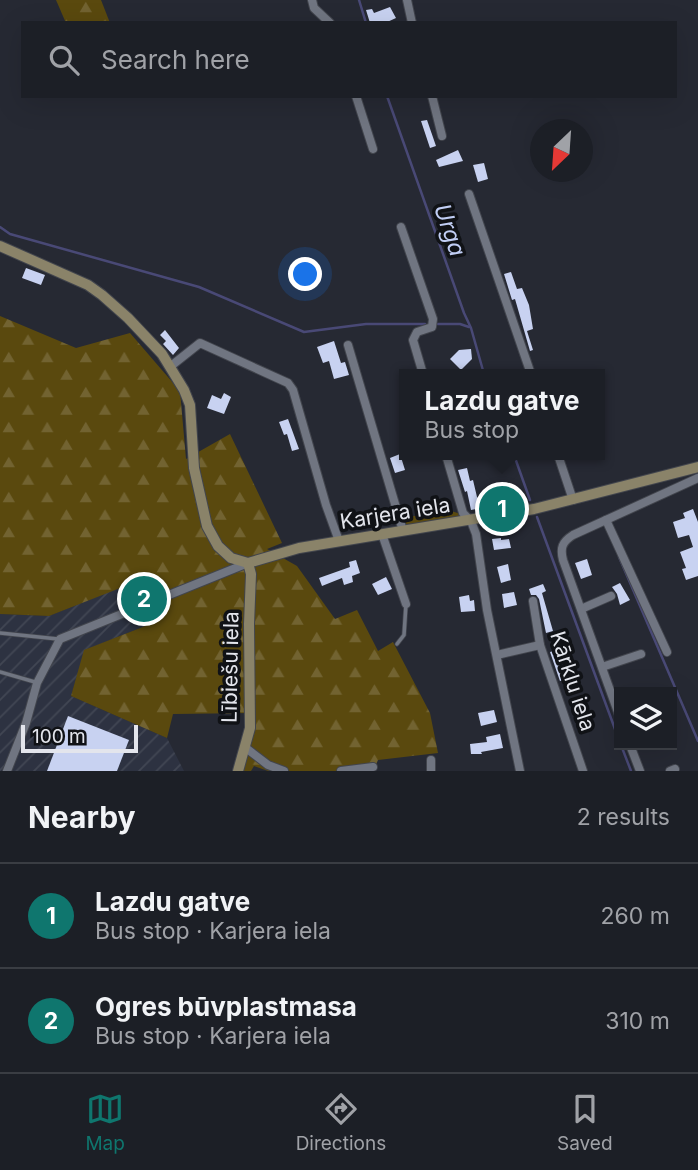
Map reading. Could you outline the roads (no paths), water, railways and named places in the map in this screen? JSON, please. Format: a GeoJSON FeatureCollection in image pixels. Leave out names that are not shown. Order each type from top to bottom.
{"type":"FeatureCollection","features":[{"type":"Feature","properties":{"kind":"street"},"geometry":{"type":"LineString","coordinates":[[312,0],[314,8],[328,21]]}},
{"type":"Feature","properties":{"kind":"street"},"geometry":{"type":"LineString","coordinates":[[407,0],[412,21]]}},
{"type":"Feature","properties":{"kind":"street"},"geometry":{"type":"LineString","coordinates":[[357,98],[373,149]]}},
{"type":"Feature","properties":{"kind":"street"},"geometry":{"type":"LineString","coordinates":[[432,98],[442,136]]}},
{"type":"Feature","properties":{"kind":"street"},"geometry":{"type":"LineString","coordinates":[[469,194],[529,369]]}},
{"type":"Feature","properties":{"kind":"street"},"geometry":{"type":"LineString","coordinates":[[401,227],[433,319],[432,327],[417,332],[414,344],[422,369]]}},
{"type":"Feature","properties":{"kind":"street"},"geometry":{"type":"LineString","coordinates":[[0,246],[88,285],[144,334],[171,366],[190,405],[194,468],[207,526],[224,552],[231,558],[247,563]]}},
{"type":"Feature","properties":{"kind":"street"},"geometry":{"type":"LineString","coordinates":[[171,366],[200,343],[288,383],[293,390],[339,541]]}},
{"type":"Feature","properties":{"kind":"street"},"geometry":{"type":"LineString","coordinates":[[348,345],[402,531]]}},
{"type":"Feature","properties":{"kind":"street"},"geometry":{"type":"LineString","coordinates":[[447,460],[463,513],[471,521],[476,534],[487,610],[520,771]]}},
{"type":"Feature","properties":{"kind":"street"},"geometry":{"type":"LineString","coordinates":[[560,460],[573,500]]}},
{"type":"Feature","properties":{"kind":"street","name":"Karjera iela"},"geometry":{"type":"LineString","coordinates":[[60,639],[247,563],[281,552],[471,521],[573,500],[698,468]]}},
{"type":"Feature","properties":{"kind":"street"},"geometry":{"type":"LineString","coordinates":[[614,701],[561,548],[567,539],[698,478]]}},
{"type":"Feature","properties":{"kind":"street"},"geometry":{"type":"LineString","coordinates":[[606,520],[667,652]]}},
{"type":"Feature","properties":{"kind":"street"},"geometry":{"type":"LineString","coordinates":[[382,534],[406,604]]}},
{"type":"Feature","properties":{"kind":"street","name":"Lībiešu iela"},"geometry":{"type":"LineString","coordinates":[[238,771],[250,728],[251,574],[247,563]]}},
{"type":"Feature","properties":{"kind":"street"},"geometry":{"type":"LineString","coordinates":[[581,608],[611,596]]}},
{"type":"Feature","properties":{"kind":"street","name":"Kārklu iela"},"geometry":{"type":"LineString","coordinates":[[533,601],[540,645],[583,771]]}},
{"type":"Feature","properties":{"kind":"street"},"geometry":{"type":"LineString","coordinates":[[7,771],[26,723],[37,683],[60,639]]}},
{"type":"Feature","properties":{"kind":"street"},"geometry":{"type":"LineString","coordinates":[[497,655],[540,645]]}},
{"type":"Feature","properties":{"kind":"street"},"geometry":{"type":"LineString","coordinates":[[602,667],[641,654]]}},
{"type":"Feature","properties":{"kind":"street"},"geometry":{"type":"LineString","coordinates":[[246,747],[268,765],[284,771]]}},
{"type":"Feature","properties":{"kind":"street"},"geometry":{"type":"LineString","coordinates":[[632,750],[640,771]]}},
{"type":"Feature","properties":{"kind":"street"},"geometry":{"type":"LineString","coordinates":[[431,760],[431,771]]}},
{"type":"Feature","properties":{"kind":"street"},"geometry":{"type":"LineString","coordinates":[[341,771],[373,767]]}},
{"type":"Feature","properties":{"kind":"lane"},"geometry":{"type":"LineString","coordinates":[[397,644],[404,635],[406,604]]}},
{"type":"Feature","properties":{"kind":"lane"},"geometry":{"type":"LineString","coordinates":[[0,633],[60,639]]}},
{"type":"Feature","properties":{"kind":"lane"},"geometry":{"type":"LineString","coordinates":[[0,672],[37,683]]}},
{"type":"Feature","properties":{"kind":"waterway","name":"Urga"},"geometry":{"type":"LineString","coordinates":[[359,0],[365,21]]}},
{"type":"Feature","properties":{"kind":"waterway","name":"Urga"},"geometry":{"type":"LineString","coordinates":[[388,98],[471,328],[483,369]]}},
{"type":"Feature","properties":{"kind":"waterway"},"geometry":{"type":"LineString","coordinates":[[0,227],[10,234],[199,287],[304,332],[366,324],[425,324]]}},
{"type":"Feature","properties":{"kind":"waterway"},"geometry":{"type":"LineString","coordinates":[[438,324],[460,324],[469,327]]}},
{"type":"Feature","properties":{"kind":"waterway","name":"Urga"},"geometry":{"type":"LineString","coordinates":[[516,460],[530,500]]}},
{"type":"Feature","properties":{"kind":"waterway","name":"Urga"},"geometry":{"type":"LineString","coordinates":[[537,517],[614,726]]}},
{"type":"Feature","properties":{"kind":"waterway"},"geometry":{"type":"LineString","coordinates":[[619,557],[698,741]]}},
{"type":"Feature","properties":{"kind":"waterway","name":"Urga"},"geometry":{"type":"LineString","coordinates":[[623,750],[631,771]]}},
{"type":"Feature","properties":{"kind":"place","name":"Lazdu gatve"},"geometry":{"type":"Point","coordinates":[502,509]}},
{"type":"Feature","properties":{"kind":"place","name":"Ogres būvplastmasa"},"geometry":{"type":"Point","coordinates":[144,599]}}]}
